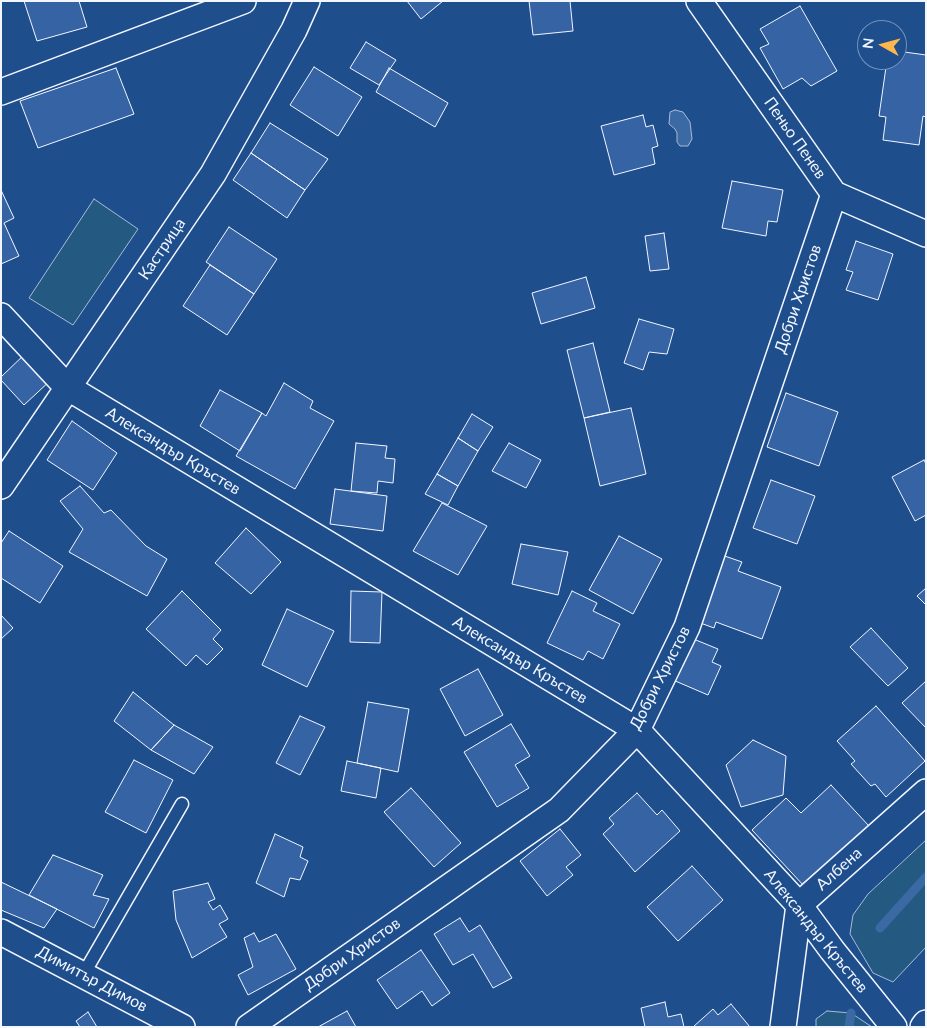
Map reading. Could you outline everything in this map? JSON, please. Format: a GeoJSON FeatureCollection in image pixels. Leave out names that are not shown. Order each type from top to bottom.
{"type":"FeatureCollection","features":[{"type":"Feature","properties":{"kind":"street"},"geometry":{"type":"LineString","coordinates":[[1,92],[243,1]]}},
{"type":"Feature","properties":{"kind":"street","name":"Кастрица"},"geometry":{"type":"LineString","coordinates":[[1,486],[213,174],[294,30],[306,1]]}},
{"type":"Feature","properties":{"kind":"street","name":"Пеньо Пенев"},"geometry":{"type":"LineString","coordinates":[[699,1],[834,194],[926,234]]}},
{"type":"Feature","properties":{"kind":"street","name":"Добри Христов"},"geometry":{"type":"LineString","coordinates":[[249,1027],[559,810],[637,730],[687,627],[834,194]]}},
{"type":"Feature","properties":{"kind":"street","name":"Александър Кръстев"},"geometry":{"type":"LineString","coordinates":[[1,316],[67,387],[637,730],[799,905],[832,950],[894,1027]]}},
{"type":"Feature","properties":{"kind":"street","name":"Албена"},"geometry":{"type":"LineString","coordinates":[[799,905],[926,792]]}},
{"type":"Feature","properties":{"kind":"street"},"geometry":{"type":"LineString","coordinates":[[783,1027],[799,905]]}},
{"type":"Feature","properties":{"kind":"street","name":"Димитър Димов"},"geometry":{"type":"LineString","coordinates":[[1,932],[182,1027]]}},
{"type":"Feature","properties":{"kind":"street"},"geometry":{"type":"LineString","coordinates":[[922,1027],[926,1022]]}},
{"type":"Feature","properties":{"kind":"lane"},"geometry":{"type":"LineString","coordinates":[[83,975],[182,804]]}},
{"type":"Feature","properties":{"kind":"shaded area"},"geometry":{"type":"Polygon","coordinates":[[[675,110],[683,112],[690,122],[692,139],[688,146],[680,146],[677,142],[675,129],[669,124],[670,112],[675,110]]]}},
{"type":"Feature","properties":{"kind":"shaded area"},"geometry":{"type":"Polygon","coordinates":[[[94,199],[138,229],[73,325],[29,298],[94,199]]]}},
{"type":"Feature","properties":{"kind":"shaded area"},"geometry":{"type":"Polygon","coordinates":[[[926,840],[926,947],[893,982],[873,973],[850,934],[853,915],[868,894],[926,840]]]}},
{"type":"Feature","properties":{"kind":"shaded area"},"geometry":{"type":"Polygon","coordinates":[[[827,1011],[851,1013],[872,1027],[816,1027],[816,1019],[827,1011]]]}},
{"type":"Feature","properties":{"kind":"building"},"geometry":{"type":"Polygon","coordinates":[[[24,1],[79,1],[87,27],[37,41],[24,1]]]}},
{"type":"Feature","properties":{"kind":"building"},"geometry":{"type":"Polygon","coordinates":[[[407,1],[443,1],[421,19],[407,1]]]}},
{"type":"Feature","properties":{"kind":"building"},"geometry":{"type":"Polygon","coordinates":[[[529,1],[570,1],[573,31],[533,35],[529,1]]]}},
{"type":"Feature","properties":{"kind":"building"},"geometry":{"type":"Polygon","coordinates":[[[800,6],[837,71],[811,86],[802,78],[783,89],[760,48],[769,44],[760,29],[800,6]]]}},
{"type":"Feature","properties":{"kind":"building"},"geometry":{"type":"Polygon","coordinates":[[[366,42],[396,60],[379,85],[350,68],[366,42]]]}},
{"type":"Feature","properties":{"kind":"building"},"geometry":{"type":"Polygon","coordinates":[[[907,52],[926,55],[926,117],[923,116],[919,145],[883,140],[886,117],[879,116],[886,70],[907,70],[907,52]]]}},
{"type":"Feature","properties":{"kind":"building"},"geometry":{"type":"Polygon","coordinates":[[[314,67],[362,97],[338,136],[290,105],[314,67]]]}},
{"type":"Feature","properties":{"kind":"building"},"geometry":{"type":"Polygon","coordinates":[[[116,68],[134,114],[38,148],[20,101],[116,68]]]}},
{"type":"Feature","properties":{"kind":"building"},"geometry":{"type":"Polygon","coordinates":[[[389,68],[448,103],[435,127],[376,92],[389,68]]]}},
{"type":"Feature","properties":{"kind":"building"},"geometry":{"type":"Polygon","coordinates":[[[643,115],[646,127],[653,125],[658,146],[652,148],[655,164],[614,175],[601,126],[643,115]]]}},
{"type":"Feature","properties":{"kind":"building"},"geometry":{"type":"Polygon","coordinates":[[[270,123],[328,159],[305,190],[251,153],[270,123]]]}},
{"type":"Feature","properties":{"kind":"building"},"geometry":{"type":"Polygon","coordinates":[[[251,153],[305,190],[287,218],[233,180],[251,153]]]}},
{"type":"Feature","properties":{"kind":"building"},"geometry":{"type":"Polygon","coordinates":[[[732,181],[783,190],[777,222],[768,221],[766,236],[722,228],[732,181]]]}},
{"type":"Feature","properties":{"kind":"building"},"geometry":{"type":"Polygon","coordinates":[[[1,190],[14,218],[4,223],[19,256],[1,264],[1,190]]]}},
{"type":"Feature","properties":{"kind":"building"},"geometry":{"type":"Polygon","coordinates":[[[229,227],[277,259],[254,294],[206,262],[229,227]]]}},
{"type":"Feature","properties":{"kind":"building"},"geometry":{"type":"Polygon","coordinates":[[[664,233],[669,269],[650,271],[645,236],[664,233]]]}},
{"type":"Feature","properties":{"kind":"building"},"geometry":{"type":"Polygon","coordinates":[[[856,241],[893,254],[878,300],[846,290],[853,272],[846,270],[856,241]]]}},
{"type":"Feature","properties":{"kind":"building"},"geometry":{"type":"Polygon","coordinates":[[[210,265],[254,294],[227,335],[183,306],[210,265]]]}},
{"type":"Feature","properties":{"kind":"building"},"geometry":{"type":"Polygon","coordinates":[[[586,277],[595,308],[541,324],[532,293],[586,277]]]}},
{"type":"Feature","properties":{"kind":"building"},"geometry":{"type":"Polygon","coordinates":[[[639,319],[674,329],[667,354],[649,352],[643,370],[624,363],[639,319]]]}},
{"type":"Feature","properties":{"kind":"building"},"geometry":{"type":"Polygon","coordinates":[[[593,343],[610,412],[584,418],[567,350],[593,343]]]}},
{"type":"Feature","properties":{"kind":"building"},"geometry":{"type":"Polygon","coordinates":[[[27,352],[52,379],[24,405],[1,380],[1,377],[27,352]]]}},
{"type":"Feature","properties":{"kind":"building"},"geometry":{"type":"Polygon","coordinates":[[[284,383],[313,401],[310,408],[334,421],[295,489],[236,456],[262,413],[266,416],[284,383]]]}},
{"type":"Feature","properties":{"kind":"building"},"geometry":{"type":"Polygon","coordinates":[[[220,390],[262,413],[240,451],[200,426],[220,390]]]}},
{"type":"Feature","properties":{"kind":"building"},"geometry":{"type":"Polygon","coordinates":[[[786,393],[838,412],[819,466],[767,447],[786,393]]]}},
{"type":"Feature","properties":{"kind":"building"},"geometry":{"type":"Polygon","coordinates":[[[631,408],[646,474],[600,486],[584,418],[631,408]]]}},
{"type":"Feature","properties":{"kind":"building"},"geometry":{"type":"Polygon","coordinates":[[[472,414],[493,427],[478,451],[458,438],[472,414]]]}},
{"type":"Feature","properties":{"kind":"building"},"geometry":{"type":"Polygon","coordinates":[[[72,421],[117,453],[93,490],[47,460],[72,421]]]}},
{"type":"Feature","properties":{"kind":"building"},"geometry":{"type":"Polygon","coordinates":[[[458,438],[478,451],[458,486],[437,474],[458,438]]]}},
{"type":"Feature","properties":{"kind":"building"},"geometry":{"type":"Polygon","coordinates":[[[356,443],[387,446],[385,458],[395,459],[393,483],[378,481],[377,493],[351,491],[356,443]]]}},
{"type":"Feature","properties":{"kind":"building"},"geometry":{"type":"Polygon","coordinates":[[[509,443],[541,460],[526,488],[492,471],[509,443]]]}},
{"type":"Feature","properties":{"kind":"building"},"geometry":{"type":"Polygon","coordinates":[[[924,460],[926,464],[926,515],[915,521],[892,477],[924,460]]]}},
{"type":"Feature","properties":{"kind":"building"},"geometry":{"type":"Polygon","coordinates":[[[437,474],[458,486],[448,505],[425,494],[437,474]]]}},
{"type":"Feature","properties":{"kind":"building"},"geometry":{"type":"Polygon","coordinates":[[[771,480],[815,496],[797,544],[753,528],[771,480]]]}},
{"type":"Feature","properties":{"kind":"building"},"geometry":{"type":"Polygon","coordinates":[[[80,486],[104,513],[111,510],[146,546],[167,559],[147,596],[69,552],[83,529],[60,501],[80,486]]]}},
{"type":"Feature","properties":{"kind":"building"},"geometry":{"type":"Polygon","coordinates":[[[335,489],[387,496],[383,531],[330,524],[335,489]]]}},
{"type":"Feature","properties":{"kind":"building"},"geometry":{"type":"Polygon","coordinates":[[[442,503],[487,526],[458,575],[413,551],[442,503]]]}},
{"type":"Feature","properties":{"kind":"building"},"geometry":{"type":"Polygon","coordinates":[[[246,528],[281,562],[251,594],[215,563],[246,528]]]}},
{"type":"Feature","properties":{"kind":"building"},"geometry":{"type":"Polygon","coordinates":[[[9,531],[63,566],[40,603],[1,578],[1,543],[9,531]]]}},
{"type":"Feature","properties":{"kind":"building"},"geometry":{"type":"Polygon","coordinates":[[[619,536],[662,559],[633,614],[589,590],[619,536]]]}},
{"type":"Feature","properties":{"kind":"building"},"geometry":{"type":"Polygon","coordinates":[[[521,544],[568,552],[558,595],[512,584],[521,544]]]}},
{"type":"Feature","properties":{"kind":"building"},"geometry":{"type":"Polygon","coordinates":[[[719,554],[742,562],[738,571],[781,587],[762,639],[716,622],[714,628],[695,621],[719,554]]]}},
{"type":"Feature","properties":{"kind":"building"},"geometry":{"type":"Polygon","coordinates":[[[926,588],[926,605],[917,596],[926,588]]]}},
{"type":"Feature","properties":{"kind":"building"},"geometry":{"type":"Polygon","coordinates":[[[182,591],[221,630],[213,639],[223,649],[207,665],[196,655],[186,666],[146,629],[182,591]]]}},
{"type":"Feature","properties":{"kind":"building"},"geometry":{"type":"Polygon","coordinates":[[[351,591],[382,592],[380,643],[350,642],[351,591]]]}},
{"type":"Feature","properties":{"kind":"building"},"geometry":{"type":"Polygon","coordinates":[[[572,591],[597,603],[593,611],[620,624],[603,659],[588,651],[583,660],[547,643],[572,591]]]}},
{"type":"Feature","properties":{"kind":"building"},"geometry":{"type":"Polygon","coordinates":[[[287,609],[334,631],[307,687],[262,665],[287,609]]]}},
{"type":"Feature","properties":{"kind":"building"},"geometry":{"type":"Polygon","coordinates":[[[1,615],[13,628],[1,639],[1,615]]]}},
{"type":"Feature","properties":{"kind":"building"},"geometry":{"type":"Polygon","coordinates":[[[871,628],[908,668],[888,686],[850,647],[871,628]]]}},
{"type":"Feature","properties":{"kind":"building"},"geometry":{"type":"Polygon","coordinates":[[[691,638],[718,649],[712,662],[721,666],[708,695],[673,680],[691,638]]]}},
{"type":"Feature","properties":{"kind":"building"},"geometry":{"type":"Polygon","coordinates":[[[478,669],[503,715],[465,736],[440,689],[478,669]]]}},
{"type":"Feature","properties":{"kind":"building"},"geometry":{"type":"Polygon","coordinates":[[[926,681],[926,728],[902,703],[926,681]]]}},
{"type":"Feature","properties":{"kind":"building"},"geometry":{"type":"Polygon","coordinates":[[[133,692],[174,725],[151,750],[114,721],[133,692]]]}},
{"type":"Feature","properties":{"kind":"building"},"geometry":{"type":"Polygon","coordinates":[[[368,702],[409,709],[398,772],[357,763],[368,702]]]}},
{"type":"Feature","properties":{"kind":"building"},"geometry":{"type":"Polygon","coordinates":[[[876,706],[925,761],[886,797],[875,784],[871,786],[851,764],[855,761],[837,741],[876,706]]]}},
{"type":"Feature","properties":{"kind":"building"},"geometry":{"type":"Polygon","coordinates":[[[300,716],[325,727],[300,775],[276,763],[300,716]]]}},
{"type":"Feature","properties":{"kind":"building"},"geometry":{"type":"Polygon","coordinates":[[[511,724],[530,756],[515,765],[529,788],[497,807],[464,752],[511,724]]]}},
{"type":"Feature","properties":{"kind":"building"},"geometry":{"type":"Polygon","coordinates":[[[174,725],[213,747],[194,774],[151,750],[174,725]]]}},
{"type":"Feature","properties":{"kind":"building"},"geometry":{"type":"Polygon","coordinates":[[[753,740],[786,756],[783,795],[741,807],[726,765],[753,740]]]}},
{"type":"Feature","properties":{"kind":"building"},"geometry":{"type":"Polygon","coordinates":[[[134,760],[173,780],[146,833],[105,812],[134,760]]]}},
{"type":"Feature","properties":{"kind":"building"},"geometry":{"type":"Polygon","coordinates":[[[347,761],[381,768],[376,798],[341,791],[347,761]]]}},
{"type":"Feature","properties":{"kind":"building"},"geometry":{"type":"Polygon","coordinates":[[[831,785],[869,826],[804,886],[752,830],[786,798],[801,813],[831,785]]]}},
{"type":"Feature","properties":{"kind":"building"},"geometry":{"type":"Polygon","coordinates":[[[411,788],[461,843],[434,867],[384,812],[411,788]]]}},
{"type":"Feature","properties":{"kind":"building"},"geometry":{"type":"Polygon","coordinates":[[[637,793],[657,815],[662,810],[680,831],[635,872],[603,834],[614,824],[609,818],[637,793]]]}},
{"type":"Feature","properties":{"kind":"building"},"geometry":{"type":"Polygon","coordinates":[[[560,829],[581,855],[566,867],[573,875],[547,896],[520,861],[560,829]]]}},
{"type":"Feature","properties":{"kind":"building"},"geometry":{"type":"Polygon","coordinates":[[[275,834],[303,847],[300,857],[308,861],[300,880],[290,878],[284,897],[256,883],[275,834]]]}},
{"type":"Feature","properties":{"kind":"building"},"geometry":{"type":"Polygon","coordinates":[[[53,855],[103,875],[93,895],[109,899],[94,928],[29,895],[53,855]]]}},
{"type":"Feature","properties":{"kind":"building"},"geometry":{"type":"Polygon","coordinates":[[[692,866],[723,900],[678,941],[647,907],[692,866]]]}},
{"type":"Feature","properties":{"kind":"building"},"geometry":{"type":"Polygon","coordinates":[[[1,882],[57,909],[44,928],[1,910],[1,882]]]}},
{"type":"Feature","properties":{"kind":"building"},"geometry":{"type":"Polygon","coordinates":[[[208,883],[215,899],[208,902],[213,910],[220,905],[228,919],[219,924],[227,937],[192,958],[176,920],[173,891],[208,883]]]}},
{"type":"Feature","properties":{"kind":"building"},"geometry":{"type":"Polygon","coordinates":[[[460,918],[469,932],[480,925],[512,978],[493,988],[473,954],[453,965],[434,934],[460,918]]]}},
{"type":"Feature","properties":{"kind":"building"},"geometry":{"type":"Polygon","coordinates":[[[254,933],[259,942],[276,934],[296,969],[248,995],[238,975],[253,967],[244,938],[254,933]]]}},
{"type":"Feature","properties":{"kind":"building"},"geometry":{"type":"Polygon","coordinates":[[[421,950],[450,993],[432,1006],[422,991],[397,1009],[377,980],[421,950]]]}},
{"type":"Feature","properties":{"kind":"building"},"geometry":{"type":"Polygon","coordinates":[[[665,1002],[668,1017],[681,1014],[684,1027],[645,1027],[641,1008],[665,1002]]]}},
{"type":"Feature","properties":{"kind":"building"},"geometry":{"type":"Polygon","coordinates":[[[731,1004],[750,1027],[693,1027],[713,1009],[718,1015],[731,1004]]]}},
{"type":"Feature","properties":{"kind":"building"},"geometry":{"type":"Polygon","coordinates":[[[347,1011],[356,1027],[318,1027],[347,1011]]]}},
{"type":"Feature","properties":{"kind":"building"},"geometry":{"type":"Polygon","coordinates":[[[88,1012],[97,1027],[80,1027],[76,1021],[88,1012]]]}},
{"type":"Feature","properties":{"kind":"waterway"},"geometry":{"type":"LineString","coordinates":[[880,928],[926,877]]}},
{"type":"Feature","properties":{"kind":"waterway"},"geometry":{"type":"LineString","coordinates":[[849,1027],[851,1013]]}}]}
